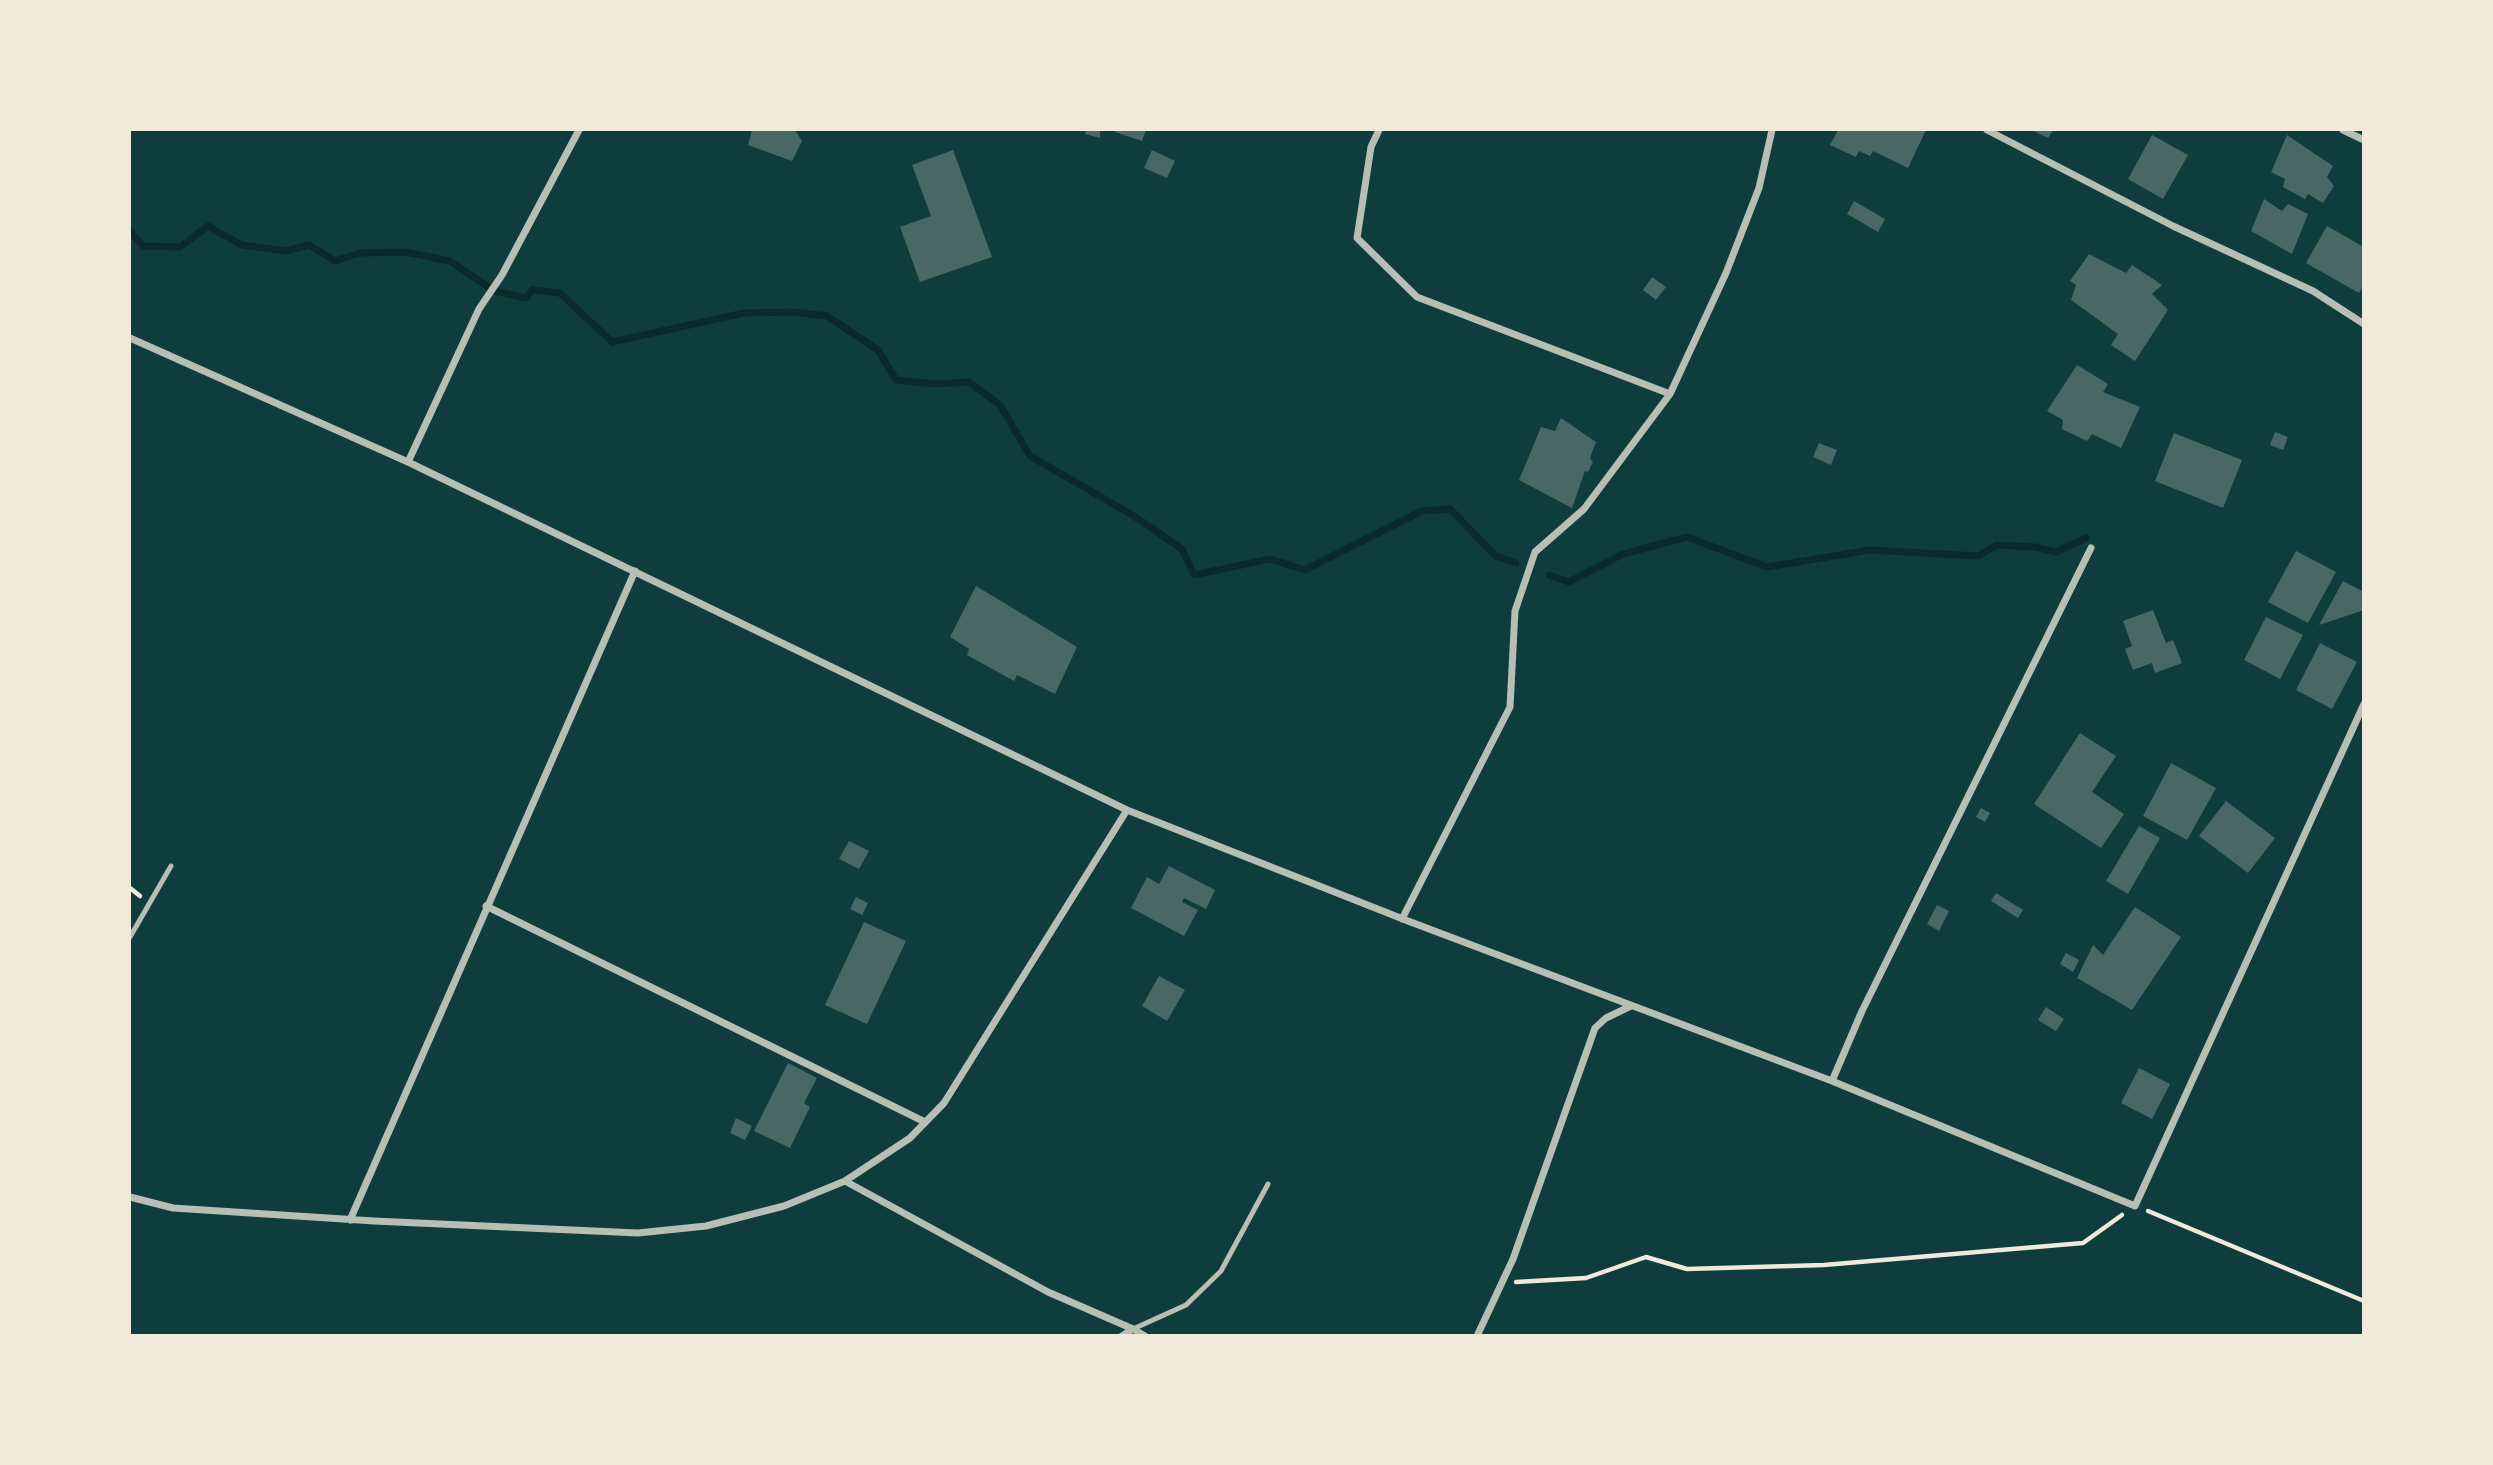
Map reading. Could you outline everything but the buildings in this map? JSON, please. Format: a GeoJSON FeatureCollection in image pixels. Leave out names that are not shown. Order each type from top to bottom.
{"type":"FeatureCollection","features":[{"type":"Feature","properties":{"kind":"street"},"geometry":{"type":"LineString","coordinates":[[408,462],[480,309],[502,275],[579,130]]}},
{"type":"Feature","properties":{"kind":"street"},"geometry":{"type":"LineString","coordinates":[[1380,130],[1371,147],[1357,237],[1417,297],[1670,394]]}},
{"type":"Feature","properties":{"kind":"street"},"geometry":{"type":"LineString","coordinates":[[1402,919],[1510,707],[1515,611],[1535,552],[1584,509],[1670,394],[1726,273],[1759,188],[1772,130]]}},
{"type":"Feature","properties":{"kind":"street"},"geometry":{"type":"LineString","coordinates":[[1987,130],[2173,226],[2313,291],[2364,324]]}},
{"type":"Feature","properties":{"kind":"street"},"geometry":{"type":"LineString","coordinates":[[2343,130],[2364,141]]}},
{"type":"Feature","properties":{"kind":"street"},"geometry":{"type":"LineString","coordinates":[[130,338],[408,462],[1127,810],[1402,919],[1832,1081],[2135,1206],[2364,704]]}},
{"type":"Feature","properties":{"kind":"street"},"geometry":{"type":"LineString","coordinates":[[1832,1081],[1862,1012],[2091,548]]}},
{"type":"Feature","properties":{"kind":"street"},"geometry":{"type":"LineString","coordinates":[[350,1220],[635,571]]}},
{"type":"Feature","properties":{"kind":"street"},"geometry":{"type":"LineString","coordinates":[[130,1197],[173,1208],[350,1220],[638,1233],[705,1226],[784,1206],[845,1181],[910,1138],[944,1102],[1127,810]]}},
{"type":"Feature","properties":{"kind":"street"},"geometry":{"type":"LineString","coordinates":[[486,906],[925,1122]]}},
{"type":"Feature","properties":{"kind":"street"},"geometry":{"type":"LineString","coordinates":[[1477,1335],[1513,1259],[1595,1028],[1606,1018],[1631,1006]]}},
{"type":"Feature","properties":{"kind":"street"},"geometry":{"type":"LineString","coordinates":[[845,1181],[1048,1292],[1145,1335]]}},
{"type":"Feature","properties":{"kind":"street"},"geometry":{"type":"LineString","coordinates":[[1122,1335],[1133,1329]]}},
{"type":"Feature","properties":{"kind":"lane"},"geometry":{"type":"LineString","coordinates":[[130,937],[171,866]]}},
{"type":"Feature","properties":{"kind":"lane"},"geometry":{"type":"LineString","coordinates":[[1133,1329],[1186,1305],[1221,1271],[1268,1184]]}},
{"type":"Feature","properties":{"kind":"path"},"geometry":{"type":"LineString","coordinates":[[1501,1283],[1586,1278],[1646,1257],[1687,1269],[1824,1265],[2082,1243],[2135,1206],[2364,1301]]}},
{"type":"Feature","properties":{"kind":"waterway"},"geometry":{"type":"LineString","coordinates":[[130,231],[143,246],[180,247],[208,226],[242,245],[286,251],[309,245],[335,261],[360,253],[405,252],[450,261],[494,291],[526,298],[532,290],[560,293],[612,342],[744,313],[793,312],[827,316],[878,350],[896,380],[935,384],[969,382],[1000,405],[1030,456],[1134,516],[1182,549],[1194,575],[1270,559],[1305,570],[1422,511],[1450,509],[1496,556],[1516,563]]}},
{"type":"Feature","properties":{"kind":"waterway"},"geometry":{"type":"LineString","coordinates":[[1549,575],[1569,582],[1623,554],[1687,537],[1767,567],[1870,550],[1978,556],[1997,545],[2035,547],[2056,552],[2086,538]]}}]}
